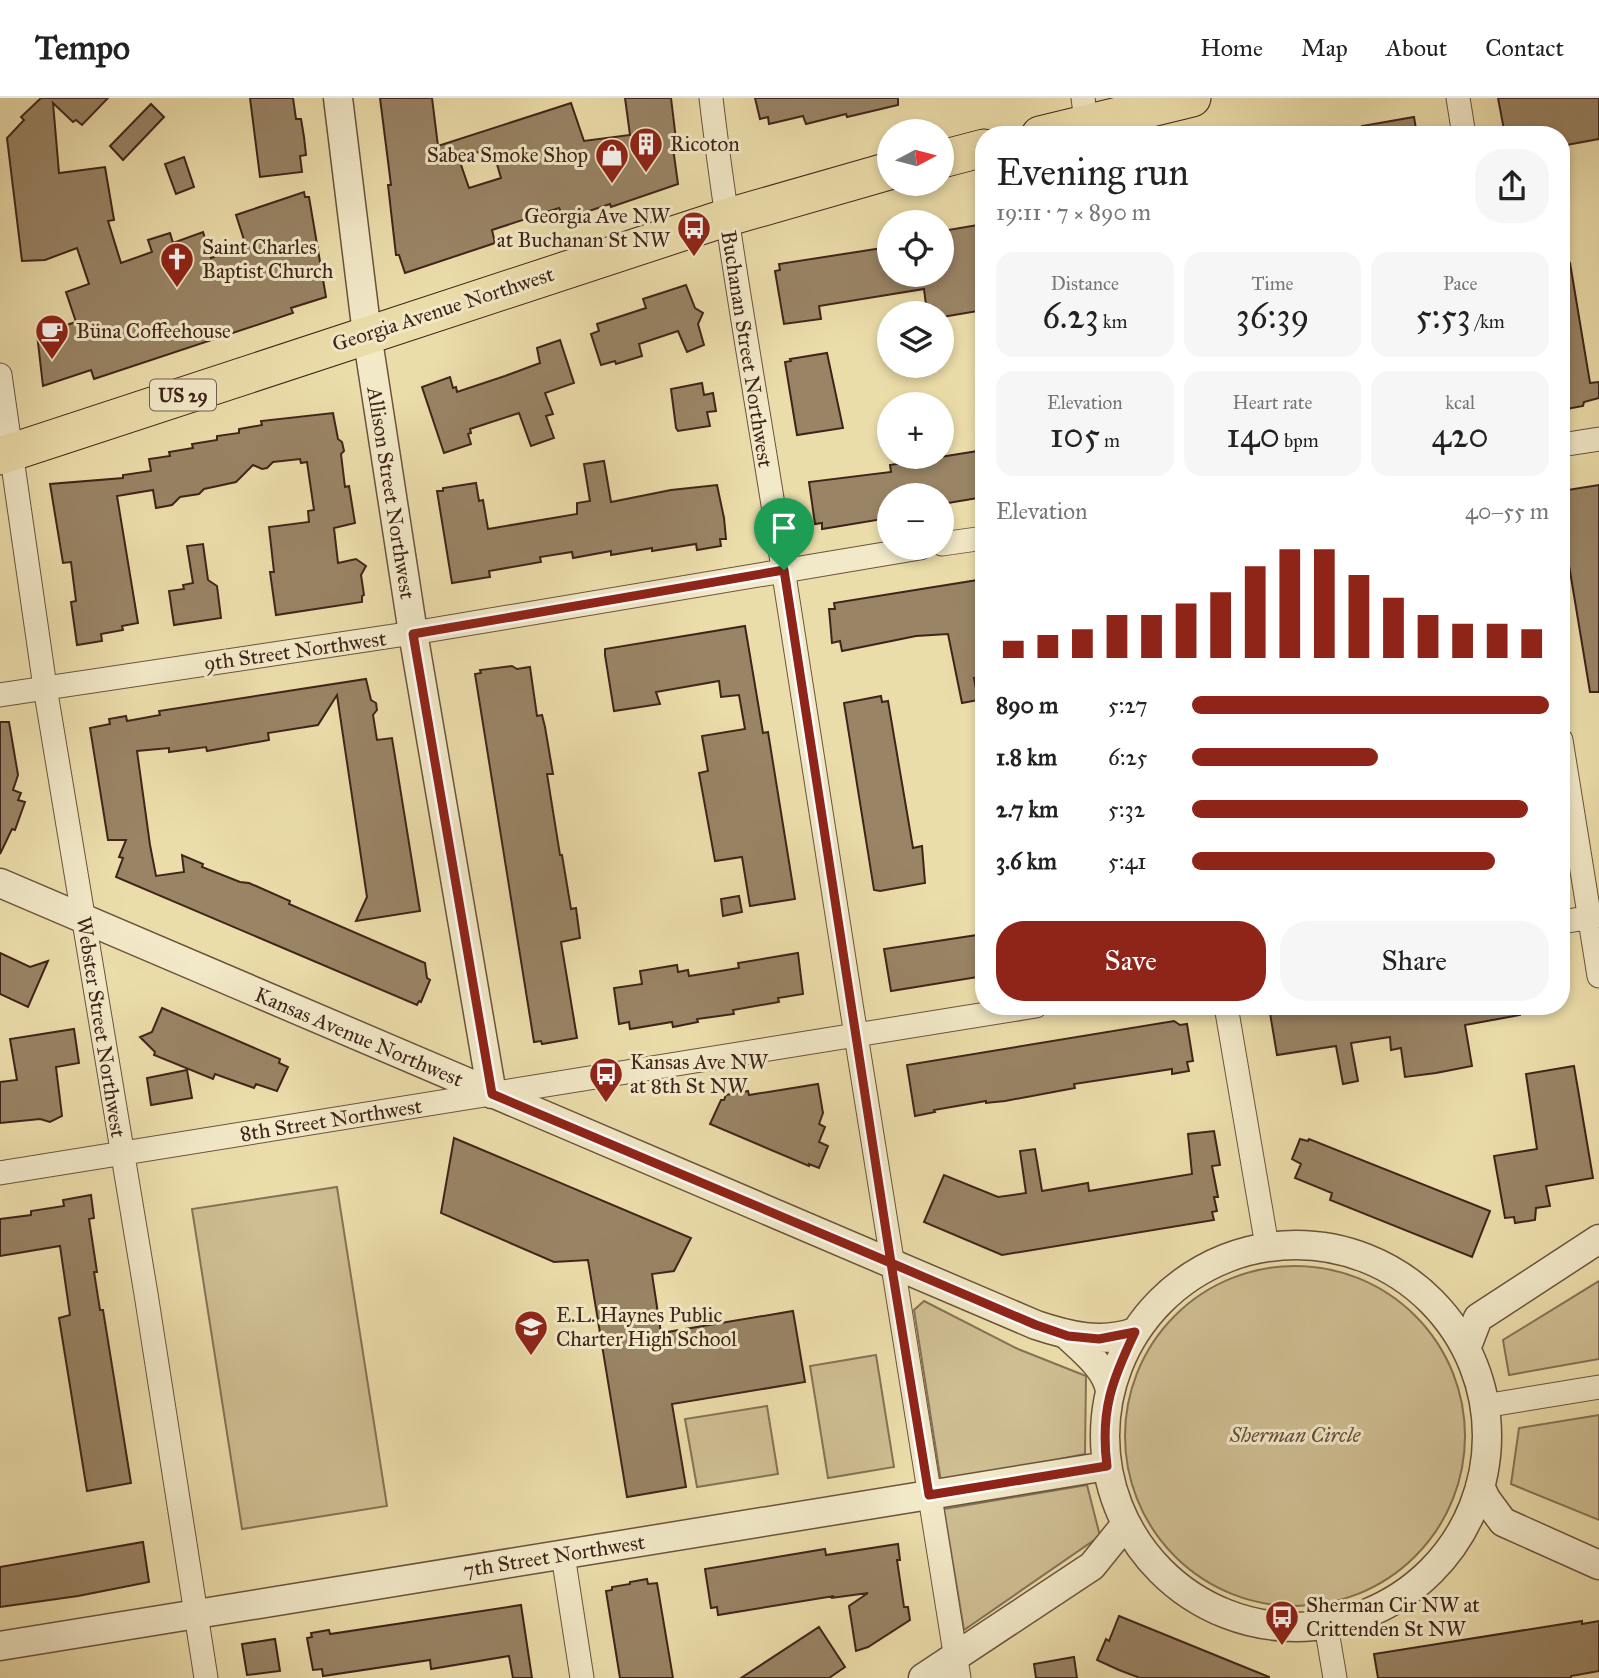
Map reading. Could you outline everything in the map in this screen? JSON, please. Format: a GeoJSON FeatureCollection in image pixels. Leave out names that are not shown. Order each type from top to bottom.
{"type":"FeatureCollection","features":[{"type":"Feature","properties":{"kind":"highway"},"geometry":{"type":"LineString","coordinates":[[1065,126],[1085,119],[1192,98]]}},
{"type":"Feature","properties":{"kind":"highway"},"geometry":{"type":"LineString","coordinates":[[954,156],[975,150]]}},
{"type":"Feature","properties":{"kind":"highway","name":"Georgia Avenue Northwest"},"geometry":{"type":"LineString","coordinates":[[5,454],[725,218],[877,174]]}},
{"type":"Feature","properties":{"kind":"street","name":"Allison Street Northwest"},"geometry":{"type":"LineString","coordinates":[[338,98],[367,334],[413,634],[492,1094]]}},
{"type":"Feature","properties":{"kind":"street","name":"Buchanan Street Northwest"},"geometry":{"type":"LineString","coordinates":[[710,98],[725,218],[784,570],[854,1035],[957,1667]]}},
{"type":"Feature","properties":{"kind":"street"},"geometry":{"type":"LineString","coordinates":[[1458,98],[1463,126]]}},
{"type":"Feature","properties":{"kind":"street","name":"Webster Street Northwest"},"geometry":{"type":"LineString","coordinates":[[0,375],[5,454],[122,1153],[206,1678]]}},
{"type":"Feature","properties":{"kind":"street"},"geometry":{"type":"LineString","coordinates":[[1570,444],[1599,439]]}},
{"type":"Feature","properties":{"kind":"street"},"geometry":{"type":"LineString","coordinates":[[954,542],[975,539]]}},
{"type":"Feature","properties":{"kind":"street","name":"9th Street Northwest"},"geometry":{"type":"LineString","coordinates":[[0,695],[413,634],[877,555]]}},
{"type":"Feature","properties":{"kind":"street"},"geometry":{"type":"LineString","coordinates":[[1570,788],[1594,916],[1599,976]]}},
{"type":"Feature","properties":{"kind":"street","name":"Kansas Avenue Northwest"},"geometry":{"type":"LineString","coordinates":[[0,883],[1023,1320],[1068,1336],[1099,1339],[1135,1332]]}},
{"type":"Feature","properties":{"kind":"street"},"geometry":{"type":"LineString","coordinates":[[1570,920],[1594,916]]}},
{"type":"Feature","properties":{"kind":"street","name":"8th Street Northwest"},"geometry":{"type":"LineString","coordinates":[[0,1173],[980,1015]]}},
{"type":"Feature","properties":{"kind":"street"},"geometry":{"type":"LineString","coordinates":[[1228,1015],[1267,1246]]}},
{"type":"Feature","properties":{"kind":"street"},"geometry":{"type":"LineString","coordinates":[[1466,1349],[1478,1318],[1599,1239]]}},
{"type":"Feature","properties":{"kind":"street"},"geometry":{"type":"LineString","coordinates":[[1313,1245],[1354,1253],[1373,1260],[1417,1287],[1444,1316],[1466,1349],[1478,1379],[1484,1406],[1486,1453],[1480,1486],[1461,1532],[1442,1559],[1408,1591],[1362,1616],[1326,1625],[1284,1627],[1233,1617],[1208,1606],[1171,1581],[1150,1559],[1118,1507],[1107,1466],[1104,1434],[1110,1391],[1135,1332],[1165,1296],[1196,1272],[1233,1255],[1267,1246],[1313,1245]]}},
{"type":"Feature","properties":{"kind":"street"},"geometry":{"type":"LineString","coordinates":[[1444,1316],[1478,1318]]}},
{"type":"Feature","properties":{"kind":"street","name":"Kansas Avenue Northwest"},"geometry":{"type":"LineString","coordinates":[[1068,1336],[1109,1380],[1110,1391]]}},
{"type":"Feature","properties":{"kind":"street"},"geometry":{"type":"LineString","coordinates":[[1484,1406],[1599,1387]]}},
{"type":"Feature","properties":{"kind":"street","name":"7th Street Northwest"},"geometry":{"type":"LineString","coordinates":[[0,1646],[1107,1466]]}},
{"type":"Feature","properties":{"kind":"street"},"geometry":{"type":"LineString","coordinates":[[1480,1486],[1500,1521]]}},
{"type":"Feature","properties":{"kind":"street"},"geometry":{"type":"LineString","coordinates":[[1461,1532],[1477,1524],[1500,1521],[1599,1565]]}},
{"type":"Feature","properties":{"kind":"street"},"geometry":{"type":"LineString","coordinates":[[923,1678],[957,1667],[1092,1566],[1126,1524]]}},
{"type":"Feature","properties":{"kind":"street"},"geometry":{"type":"LineString","coordinates":[[563,1555],[582,1678]]}},
{"type":"Feature","properties":{"kind":"street"},"geometry":{"type":"LineString","coordinates":[[1092,1566],[1150,1559]]}},
{"type":"Feature","properties":{"kind":"street"},"geometry":{"type":"LineString","coordinates":[[1326,1625],[1335,1678]]}},
{"type":"Feature","properties":{"kind":"green space"},"geometry":{"type":"Polygon","coordinates":[[[337,1187],[387,1506],[242,1529],[192,1209],[337,1187]]]}},
{"type":"Feature","properties":{"kind":"green space","name":"Sherman Circle"},"geometry":{"type":"Polygon","coordinates":[[[1295,1266],[1328,1270],[1360,1279],[1389,1295],[1415,1316],[1436,1342],[1452,1371],[1461,1403],[1465,1436],[1461,1469],[1452,1501],[1436,1530],[1415,1556],[1389,1577],[1360,1593],[1328,1602],[1295,1606],[1262,1602],[1230,1593],[1201,1577],[1175,1556],[1154,1530],[1138,1501],[1129,1469],[1125,1436],[1129,1403],[1138,1371],[1154,1342],[1175,1316],[1201,1295],[1230,1279],[1262,1270],[1295,1266]]]}},
{"type":"Feature","properties":{"kind":"green space"},"geometry":{"type":"Polygon","coordinates":[[[1599,1281],[1599,1359],[1509,1375],[1503,1340],[1599,1281]]]}},
{"type":"Feature","properties":{"kind":"green space"},"geometry":{"type":"Polygon","coordinates":[[[924,1301],[1018,1349],[1086,1376],[1085,1454],[941,1482],[914,1310],[924,1301]]]}},
{"type":"Feature","properties":{"kind":"green space"},"geometry":{"type":"Polygon","coordinates":[[[876,1355],[894,1467],[828,1478],[810,1366],[876,1355]]]}},
{"type":"Feature","properties":{"kind":"green space"},"geometry":{"type":"Polygon","coordinates":[[[767,1406],[778,1474],[697,1487],[685,1419],[767,1406]]]}},
{"type":"Feature","properties":{"kind":"green space"},"geometry":{"type":"Polygon","coordinates":[[[1599,1415],[1599,1520],[1511,1484],[1519,1428],[1599,1415]]]}},
{"type":"Feature","properties":{"kind":"green space"},"geometry":{"type":"Polygon","coordinates":[[[1087,1485],[1100,1536],[964,1630],[944,1509],[1087,1485]]]}},
{"type":"Feature","properties":{"kind":"building"},"geometry":{"type":"Polygon","coordinates":[[[41,98],[108,98],[82,125],[76,120],[73,122],[53,103],[59,173],[105,167],[114,220],[108,221],[121,263],[152,252],[148,240],[170,233],[173,243],[203,232],[211,258],[246,246],[236,215],[304,192],[305,197],[309,197],[326,297],[291,308],[293,313],[94,379],[91,370],[43,386],[37,334],[76,322],[66,292],[89,284],[77,248],[45,260],[22,261],[7,138],[24,120],[21,117],[41,98]]]}},
{"type":"Feature","properties":{"kind":"building"},"geometry":{"type":"Polygon","coordinates":[[[250,98],[293,98],[296,119],[301,119],[304,137],[306,155],[300,156],[302,172],[260,177],[250,98]]]}},
{"type":"Feature","properties":{"kind":"building"},"geometry":{"type":"Polygon","coordinates":[[[380,98],[432,98],[438,146],[571,103],[584,141],[630,135],[625,98],[671,98],[678,184],[611,207],[610,204],[565,219],[559,208],[492,230],[495,243],[405,273],[399,255],[396,255],[388,185],[391,185],[380,98]],[[492,147],[459,159],[469,188],[501,178],[492,147]]]}},
{"type":"Feature","properties":{"kind":"building"},"geometry":{"type":"Polygon","coordinates":[[[755,98],[898,98],[898,105],[806,124],[803,116],[769,124],[768,117],[760,119],[755,98]]]}},
{"type":"Feature","properties":{"kind":"building"},"geometry":{"type":"Polygon","coordinates":[[[1498,98],[1599,98],[1599,139],[1570,144],[1570,126],[1503,126],[1498,98]]]}},
{"type":"Feature","properties":{"kind":"building"},"geometry":{"type":"Polygon","coordinates":[[[151,104],[164,117],[123,160],[110,146],[151,104]]]}},
{"type":"Feature","properties":{"kind":"building"},"geometry":{"type":"Polygon","coordinates":[[[1414,117],[1416,126],[1362,126],[1414,117]]]}},
{"type":"Feature","properties":{"kind":"building"},"geometry":{"type":"Polygon","coordinates":[[[184,157],[194,187],[176,194],[165,164],[184,157]]]}},
{"type":"Feature","properties":{"kind":"building"},"geometry":{"type":"Polygon","coordinates":[[[975,226],[975,312],[954,315],[954,301],[926,301],[924,289],[819,306],[821,319],[784,324],[775,271],[780,270],[779,264],[877,249],[877,287],[954,287],[954,229],[975,226]]]}},
{"type":"Feature","properties":{"kind":"building"},"geometry":{"type":"Polygon","coordinates":[[[1570,263],[1590,383],[1599,382],[1599,398],[1584,402],[1583,406],[1570,408],[1570,263]]]}},
{"type":"Feature","properties":{"kind":"building"},"geometry":{"type":"Polygon","coordinates":[[[686,285],[695,308],[703,313],[698,324],[704,345],[687,352],[678,331],[639,344],[642,356],[616,364],[615,361],[601,365],[591,334],[599,331],[597,324],[646,308],[643,299],[686,285]]]}},
{"type":"Feature","properties":{"kind":"building"},"geometry":{"type":"Polygon","coordinates":[[[560,340],[574,383],[545,393],[553,414],[546,416],[554,438],[531,446],[519,413],[470,429],[471,433],[468,434],[471,444],[444,453],[422,387],[450,377],[457,392],[505,376],[540,363],[537,348],[560,340]]]}},
{"type":"Feature","properties":{"kind":"building"},"geometry":{"type":"Polygon","coordinates":[[[827,353],[843,428],[797,435],[785,362],[827,353]]]}},
{"type":"Feature","properties":{"kind":"building"},"geometry":{"type":"Polygon","coordinates":[[[702,383],[704,395],[713,393],[716,411],[707,412],[710,426],[678,431],[671,389],[702,383]]]}},
{"type":"Feature","properties":{"kind":"building"},"geometry":{"type":"Polygon","coordinates":[[[333,413],[338,439],[342,442],[344,451],[341,454],[345,487],[349,486],[355,523],[334,528],[338,563],[356,559],[366,566],[361,575],[364,595],[362,602],[276,615],[270,572],[274,572],[269,527],[309,522],[308,511],[314,510],[307,462],[301,463],[300,459],[273,462],[262,469],[253,465],[236,482],[180,497],[172,505],[156,508],[153,490],[117,496],[138,623],[122,626],[123,630],[101,634],[102,641],[77,645],[71,602],[76,601],[71,562],[63,563],[50,484],[123,478],[123,475],[151,471],[149,459],[170,456],[169,452],[193,448],[192,444],[217,440],[217,436],[239,433],[239,429],[262,425],[261,421],[333,413]]]}},
{"type":"Feature","properties":{"kind":"building"},"geometry":{"type":"Polygon","coordinates":[[[975,451],[975,498],[954,502],[954,483],[877,483],[877,520],[822,529],[822,523],[815,524],[809,482],[891,472],[891,469],[954,469],[954,455],[975,451]]]}},
{"type":"Feature","properties":{"kind":"building"},"geometry":{"type":"Polygon","coordinates":[[[604,461],[611,502],[671,490],[717,485],[726,539],[720,539],[721,546],[697,550],[696,544],[611,555],[611,551],[573,558],[572,552],[540,557],[541,562],[489,571],[490,577],[452,583],[437,491],[476,483],[479,501],[483,500],[488,529],[577,514],[577,503],[590,501],[584,464],[604,461]]]}},
{"type":"Feature","properties":{"kind":"building"},"geometry":{"type":"Polygon","coordinates":[[[1599,485],[1599,692],[1590,692],[1570,571],[1570,490],[1599,485]]]}},
{"type":"Feature","properties":{"kind":"building"},"geometry":{"type":"Polygon","coordinates":[[[203,544],[208,580],[217,586],[221,618],[174,625],[169,591],[184,589],[183,585],[193,583],[187,546],[203,544]]]}},
{"type":"Feature","properties":{"kind":"building"},"geometry":{"type":"Polygon","coordinates":[[[975,580],[975,701],[962,703],[948,634],[916,636],[842,651],[840,641],[832,643],[829,609],[835,609],[834,603],[975,580]]]}},
{"type":"Feature","properties":{"kind":"building"},"geometry":{"type":"Polygon","coordinates":[[[745,626],[763,733],[768,732],[795,899],[750,906],[742,857],[715,861],[699,773],[708,771],[702,736],[745,729],[739,695],[721,697],[719,681],[656,692],[660,704],[614,711],[605,655],[605,649],[745,626]]]}},
{"type":"Feature","properties":{"kind":"building"},"geometry":{"type":"Polygon","coordinates":[[[512,666],[517,669],[530,667],[537,716],[542,715],[545,727],[553,774],[547,774],[560,855],[571,909],[576,908],[580,938],[561,942],[577,1038],[542,1044],[541,1041],[534,1042],[475,674],[481,673],[480,670],[512,666]]]}},
{"type":"Feature","properties":{"kind":"building"},"geometry":{"type":"Polygon","coordinates":[[[366,679],[371,700],[376,703],[377,710],[373,715],[377,740],[392,738],[420,911],[356,921],[367,897],[337,695],[318,725],[268,733],[269,740],[207,751],[206,747],[169,752],[169,748],[137,751],[150,845],[156,876],[184,872],[182,855],[203,864],[202,867],[249,883],[290,901],[289,904],[425,963],[427,978],[430,980],[421,1002],[417,1005],[116,877],[123,858],[119,857],[126,840],[108,840],[90,728],[110,724],[109,719],[126,716],[127,721],[160,715],[159,711],[366,679]]]}},
{"type":"Feature","properties":{"kind":"building"},"geometry":{"type":"Polygon","coordinates":[[[881,696],[882,702],[888,701],[913,848],[922,846],[925,883],[880,891],[874,890],[844,703],[881,696]]]}},
{"type":"Feature","properties":{"kind":"building"},"geometry":{"type":"Polygon","coordinates":[[[0,722],[9,722],[18,775],[13,790],[21,793],[18,800],[25,802],[15,830],[12,829],[0,854],[0,722]]]}},
{"type":"Feature","properties":{"kind":"building"},"geometry":{"type":"Polygon","coordinates":[[[739,896],[742,912],[723,916],[721,899],[739,896]]]}},
{"type":"Feature","properties":{"kind":"building"},"geometry":{"type":"Polygon","coordinates":[[[975,935],[975,977],[891,991],[884,949],[975,935]]]}},
{"type":"Feature","properties":{"kind":"building"},"geometry":{"type":"Polygon","coordinates":[[[0,953],[30,967],[48,961],[28,1007],[0,994],[0,953]]]}},
{"type":"Feature","properties":{"kind":"building"},"geometry":{"type":"Polygon","coordinates":[[[798,953],[803,994],[778,998],[779,1002],[733,1010],[734,1014],[697,1019],[698,1022],[673,1027],[672,1022],[630,1029],[629,1022],[619,1024],[614,988],[642,984],[640,971],[677,965],[678,972],[688,970],[689,976],[739,968],[738,963],[798,953]]]}},
{"type":"Feature","properties":{"kind":"building"},"geometry":{"type":"Polygon","coordinates":[[[162,1008],[280,1059],[279,1063],[288,1067],[277,1091],[256,1084],[254,1088],[215,1074],[213,1079],[154,1055],[155,1052],[140,1037],[152,1032],[162,1008]]]}},
{"type":"Feature","properties":{"kind":"building"},"geometry":{"type":"Polygon","coordinates":[[[1270,1015],[1520,1015],[1465,1025],[1472,1066],[1436,1073],[1405,1077],[1401,1048],[1391,1050],[1390,1037],[1351,1043],[1358,1081],[1343,1084],[1336,1046],[1277,1055],[1270,1015]]]}},
{"type":"Feature","properties":{"kind":"building"},"geometry":{"type":"Polygon","coordinates":[[[1174,1021],[1180,1025],[1187,1024],[1193,1061],[1187,1062],[1189,1071],[1172,1074],[1172,1069],[1074,1084],[1075,1088],[934,1110],[935,1112],[915,1116],[907,1065],[1174,1021]]]}},
{"type":"Feature","properties":{"kind":"building"},"geometry":{"type":"Polygon","coordinates":[[[74,1029],[79,1063],[56,1067],[62,1116],[50,1122],[40,1119],[0,1123],[0,1082],[17,1080],[10,1039],[74,1029]]]}},
{"type":"Feature","properties":{"kind":"building"},"geometry":{"type":"Polygon","coordinates":[[[1574,1066],[1593,1178],[1546,1186],[1550,1206],[1536,1208],[1535,1220],[1515,1223],[1514,1217],[1505,1218],[1494,1156],[1537,1149],[1526,1074],[1574,1066]]]}},
{"type":"Feature","properties":{"kind":"building"},"geometry":{"type":"Polygon","coordinates":[[[187,1070],[192,1098],[151,1105],[147,1078],[187,1070]]]}},
{"type":"Feature","properties":{"kind":"building"},"geometry":{"type":"Polygon","coordinates":[[[818,1084],[823,1113],[819,1124],[825,1127],[819,1142],[828,1146],[819,1168],[710,1124],[726,1095],[748,1091],[749,1095],[818,1084]]]}},
{"type":"Feature","properties":{"kind":"building"},"geometry":{"type":"Polygon","coordinates":[[[1214,1131],[1220,1165],[1212,1166],[1218,1197],[1214,1197],[1217,1211],[1212,1212],[1214,1220],[1002,1255],[924,1222],[944,1175],[998,1197],[1026,1193],[1020,1151],[1035,1149],[1042,1191],[1088,1183],[1089,1191],[1192,1174],[1188,1134],[1214,1131]]]}},
{"type":"Feature","properties":{"kind":"building"},"geometry":{"type":"Polygon","coordinates":[[[454,1138],[691,1238],[674,1271],[652,1274],[661,1333],[793,1311],[805,1382],[672,1404],[686,1487],[627,1497],[588,1260],[554,1262],[441,1213],[454,1138]]]}},
{"type":"Feature","properties":{"kind":"building"},"geometry":{"type":"Polygon","coordinates":[[[1300,1139],[1309,1139],[1490,1211],[1472,1257],[1330,1200],[1332,1193],[1295,1178],[1301,1164],[1292,1159],[1300,1139]]]}},
{"type":"Feature","properties":{"kind":"building"},"geometry":{"type":"Polygon","coordinates":[[[91,1195],[94,1218],[89,1219],[97,1272],[94,1272],[100,1310],[103,1310],[131,1483],[87,1491],[59,1318],[70,1315],[60,1246],[0,1256],[0,1219],[31,1215],[31,1211],[64,1206],[63,1200],[91,1195]]]}},
{"type":"Feature","properties":{"kind":"building"},"geometry":{"type":"Polygon","coordinates":[[[143,1542],[149,1582],[0,1607],[0,1567],[143,1542]]]}},
{"type":"Feature","properties":{"kind":"building"},"geometry":{"type":"Polygon","coordinates":[[[898,1544],[900,1560],[897,1560],[904,1607],[908,1607],[910,1620],[868,1647],[856,1651],[849,1606],[868,1593],[718,1615],[717,1607],[711,1608],[705,1569],[825,1549],[826,1555],[898,1544]]]}},
{"type":"Feature","properties":{"kind":"building"},"geometry":{"type":"Polygon","coordinates":[[[647,1579],[648,1584],[657,1583],[673,1678],[620,1678],[606,1591],[612,1590],[612,1587],[647,1579]]]}},
{"type":"Feature","properties":{"kind":"building"},"geometry":{"type":"Polygon","coordinates":[[[521,1605],[532,1678],[513,1678],[509,1656],[431,1669],[430,1660],[323,1676],[322,1669],[313,1670],[307,1638],[312,1637],[311,1633],[329,1630],[330,1634],[521,1605]]]}},
{"type":"Feature","properties":{"kind":"building"},"geometry":{"type":"Polygon","coordinates":[[[1119,1616],[1269,1678],[1140,1678],[1119,1670],[1097,1660],[1106,1639],[1109,1641],[1119,1616]]]}},
{"type":"Feature","properties":{"kind":"building"},"geometry":{"type":"Polygon","coordinates":[[[1582,1621],[1582,1624],[1599,1621],[1599,1671],[1571,1678],[1378,1678],[1374,1654],[1582,1621]]]}},
{"type":"Feature","properties":{"kind":"building"},"geometry":{"type":"Polygon","coordinates":[[[819,1627],[845,1667],[829,1678],[741,1678],[819,1627]]]}},
{"type":"Feature","properties":{"kind":"building"},"geometry":{"type":"Polygon","coordinates":[[[275,1639],[280,1671],[247,1675],[242,1644],[275,1639]]]}},
{"type":"Feature","properties":{"kind":"building"},"geometry":{"type":"Polygon","coordinates":[[[1074,1657],[1077,1678],[1036,1678],[1034,1664],[1074,1657]]]}},
{"type":"Feature","properties":{"kind":"place","name":"Ricoton"},"geometry":{"type":"Point","coordinates":[646,174]}},
{"type":"Feature","properties":{"kind":"place","name":"Sabea Smoke Shop"},"geometry":{"type":"Point","coordinates":[612,185]}},
{"type":"Feature","properties":{"kind":"place","name":"Georgia Ave NW at Buchanan St NW"},"geometry":{"type":"Point","coordinates":[694,258]}},
{"type":"Feature","properties":{"kind":"place","name":"Saint Charles Baptist Church"},"geometry":{"type":"Point","coordinates":[177,289]}},
{"type":"Feature","properties":{"kind":"place","name":"Büna Coffeehouse"},"geometry":{"type":"Point","coordinates":[52,361]}},
{"type":"Feature","properties":{"kind":"place","name":"Kansas Ave NW at 8th St NW"},"geometry":{"type":"Point","coordinates":[606,1104]}},
{"type":"Feature","properties":{"kind":"place","name":"E.L. Haynes Public Charter High School"},"geometry":{"type":"Point","coordinates":[531,1357]}},
{"type":"Feature","properties":{"kind":"place","name":"Sherman Cir NW at Crittenden St NW"},"geometry":{"type":"Point","coordinates":[1282,1647]}},
{"type":"Feature","properties":{"kind":"route"},"geometry":{"type":"LineString","coordinates":[[784,570],[413,634],[482,1050],[492,1094],[891,1263],[929,1495],[1107,1466],[1104,1434],[1109,1396],[1114,1377],[1135,1332],[1099,1339],[1068,1336],[891,1263],[784,570]]}}]}
